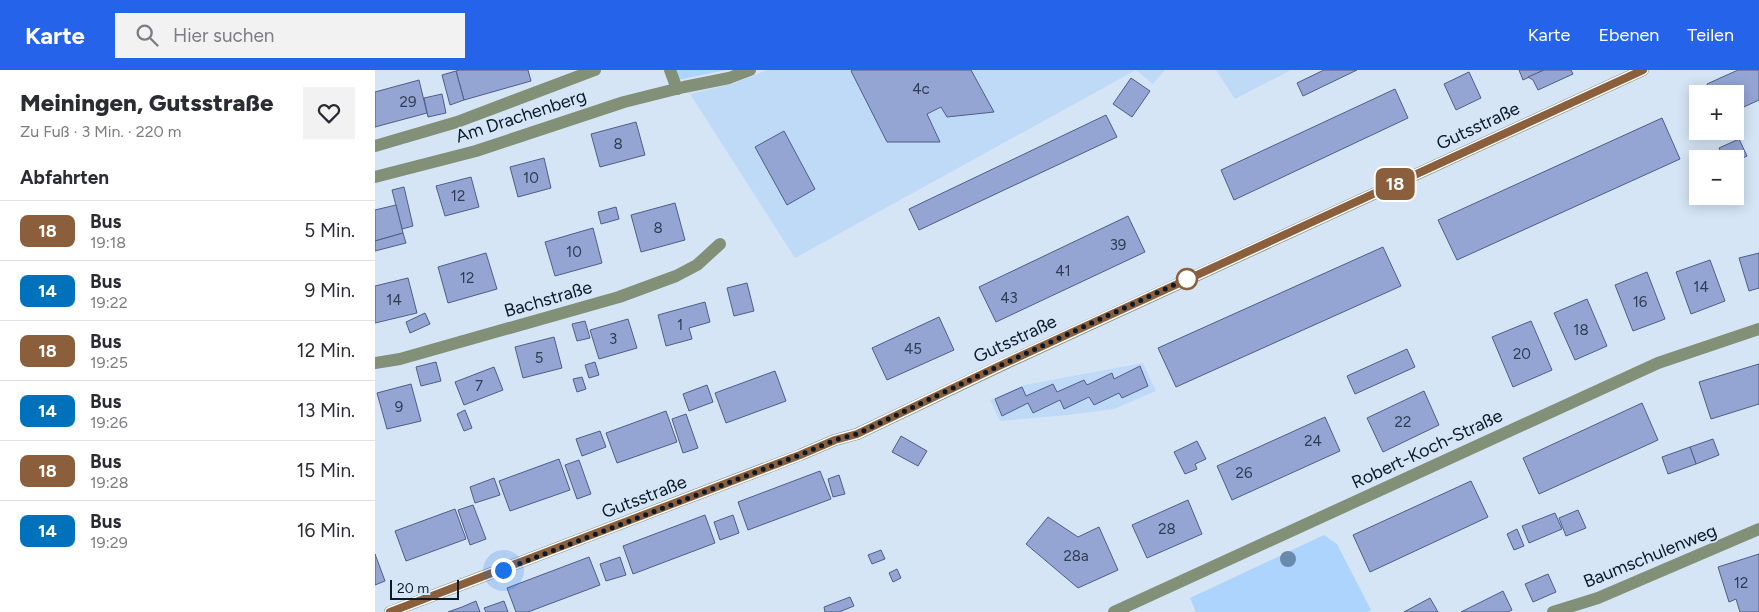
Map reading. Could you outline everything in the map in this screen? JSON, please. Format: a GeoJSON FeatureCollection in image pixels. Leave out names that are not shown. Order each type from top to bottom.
{"type":"FeatureCollection","features":[{"type":"Feature","properties":{"kind":"street","name":"Am Drachenberg"},"geometry":{"type":"LineString","coordinates":[[375,146],[457,122],[595,70]]}},
{"type":"Feature","properties":{"kind":"street"},"geometry":{"type":"LineString","coordinates":[[670,70],[677,89]]}},
{"type":"Feature","properties":{"kind":"street","name":"Am Drachenberg"},"geometry":{"type":"LineString","coordinates":[[375,177],[476,151],[624,102],[729,78],[750,70]]}},
{"type":"Feature","properties":{"kind":"street","name":"Gutsstraße"},"geometry":{"type":"LineString","coordinates":[[390,612],[835,440],[857,434],[999,366],[1643,70]]}},
{"type":"Feature","properties":{"kind":"street","name":"Bachstraße"},"geometry":{"type":"LineString","coordinates":[[375,363],[400,359],[619,297],[676,276],[697,266],[720,244]]}},
{"type":"Feature","properties":{"kind":"street","name":"Robert-Koch-Straße"},"geometry":{"type":"LineString","coordinates":[[1114,612],[1658,363],[1759,329]]}},
{"type":"Feature","properties":{"kind":"street","name":"Baumschulenweg"},"geometry":{"type":"LineString","coordinates":[[1553,612],[1598,598],[1759,529]]}},
{"type":"Feature","properties":{"kind":"shaded area"},"geometry":{"type":"Polygon","coordinates":[[[675,70],[726,70],[678,80],[675,70]]]}},
{"type":"Feature","properties":{"kind":"shaded area"},"geometry":{"type":"Polygon","coordinates":[[[767,70],[1136,70],[795,258],[690,94],[732,84],[767,70]]]}},
{"type":"Feature","properties":{"kind":"shaded area"},"geometry":{"type":"Polygon","coordinates":[[[1136,70],[1165,70],[1153,84],[1136,70]]]}},
{"type":"Feature","properties":{"kind":"shaded area"},"geometry":{"type":"Polygon","coordinates":[[[1216,70],[1291,70],[1235,99],[1216,70]]]}},
{"type":"Feature","properties":{"kind":"shaded area"},"geometry":{"type":"Polygon","coordinates":[[[1143,363],[1156,391],[1114,409],[1000,421],[990,400],[1024,385],[1143,363]]]}},
{"type":"Feature","properties":{"kind":"shaded area"},"geometry":{"type":"Polygon","coordinates":[[[1324,535],[1337,544],[1371,610],[1368,612],[1196,612],[1190,598],[1324,535]]]}},
{"type":"Feature","properties":{"kind":"building"},"geometry":{"type":"Polygon","coordinates":[[[528,70],[531,81],[464,100],[456,71],[528,70]]]}},
{"type":"Feature","properties":{"kind":"building"},"geometry":{"type":"Polygon","coordinates":[[[852,70],[971,70],[994,112],[947,117],[941,107],[927,114],[940,142],[887,142],[852,70]]]}},
{"type":"Feature","properties":{"kind":"building"},"geometry":{"type":"Polygon","coordinates":[[[1324,70],[1357,70],[1303,96],[1297,83],[1324,70]]]}},
{"type":"Feature","properties":{"kind":"building"},"geometry":{"type":"Polygon","coordinates":[[[1519,70],[1544,70],[1523,80],[1519,70]]]}},
{"type":"Feature","properties":{"kind":"building"},"geometry":{"type":"Polygon","coordinates":[[[1544,70],[1571,70],[1573,74],[1538,90],[1533,80],[1528,77],[1544,70]]]}},
{"type":"Feature","properties":{"kind":"building"},"geometry":{"type":"Polygon","coordinates":[[[1738,70],[1759,70],[1759,100],[1744,107],[1744,85],[1707,84],[1738,70]]]}},
{"type":"Feature","properties":{"kind":"building"},"geometry":{"type":"Polygon","coordinates":[[[456,71],[464,100],[450,105],[442,75],[456,71]]]}},
{"type":"Feature","properties":{"kind":"building"},"geometry":{"type":"Polygon","coordinates":[[[1469,72],[1481,98],[1456,110],[1444,84],[1469,72]]]}},
{"type":"Feature","properties":{"kind":"building"},"geometry":{"type":"Polygon","coordinates":[[[1131,78],[1150,91],[1132,117],[1113,104],[1131,78]]]}},
{"type":"Feature","properties":{"kind":"building"},"geometry":{"type":"Polygon","coordinates":[[[419,80],[427,113],[375,127],[375,92],[419,80]]]}},
{"type":"Feature","properties":{"kind":"building"},"geometry":{"type":"Polygon","coordinates":[[[1395,89],[1408,118],[1234,200],[1221,170],[1395,89]]]}},
{"type":"Feature","properties":{"kind":"building"},"geometry":{"type":"Polygon","coordinates":[[[442,94],[446,113],[428,117],[424,98],[442,94]]]}},
{"type":"Feature","properties":{"kind":"building"},"geometry":{"type":"Polygon","coordinates":[[[1106,115],[1117,137],[919,230],[909,209],[1106,115]]]}},
{"type":"Feature","properties":{"kind":"building"},"geometry":{"type":"Polygon","coordinates":[[[1662,118],[1680,159],[1457,260],[1438,220],[1662,118]]]}},
{"type":"Feature","properties":{"kind":"building"},"geometry":{"type":"Polygon","coordinates":[[[636,122],[645,155],[600,167],[591,134],[636,122]]]}},
{"type":"Feature","properties":{"kind":"building"},"geometry":{"type":"Polygon","coordinates":[[[784,131],[815,189],[787,205],[755,147],[784,131]]]}},
{"type":"Feature","properties":{"kind":"building"},"geometry":{"type":"Polygon","coordinates":[[[1739,140],[1747,156],[1744,158],[1744,150],[1720,150],[1719,148],[1739,140]]]}},
{"type":"Feature","properties":{"kind":"building"},"geometry":{"type":"Polygon","coordinates":[[[544,158],[551,188],[518,197],[510,167],[544,158]]]}},
{"type":"Feature","properties":{"kind":"building"},"geometry":{"type":"Polygon","coordinates":[[[471,177],[479,207],[445,216],[436,186],[471,177]]]}},
{"type":"Feature","properties":{"kind":"building"},"geometry":{"type":"Polygon","coordinates":[[[404,187],[413,226],[402,229],[392,190],[404,187]]]}},
{"type":"Feature","properties":{"kind":"building"},"geometry":{"type":"Polygon","coordinates":[[[675,203],[685,240],[641,252],[631,215],[675,203]]]}},
{"type":"Feature","properties":{"kind":"building"},"geometry":{"type":"Polygon","coordinates":[[[396,205],[403,233],[375,241],[375,210],[396,205]]]}},
{"type":"Feature","properties":{"kind":"building"},"geometry":{"type":"Polygon","coordinates":[[[616,207],[619,219],[601,224],[598,212],[616,207]]]}},
{"type":"Feature","properties":{"kind":"building"},"geometry":{"type":"Polygon","coordinates":[[[1128,216],[1145,252],[996,322],[979,287],[1128,216]]]}},
{"type":"Feature","properties":{"kind":"building"},"geometry":{"type":"Polygon","coordinates":[[[593,228],[602,263],[555,276],[545,242],[593,228]]]}},
{"type":"Feature","properties":{"kind":"building"},"geometry":{"type":"Polygon","coordinates":[[[403,233],[406,243],[375,251],[375,241],[403,233]]]}},
{"type":"Feature","properties":{"kind":"building"},"geometry":{"type":"Polygon","coordinates":[[[1383,247],[1401,286],[1176,387],[1158,348],[1383,247]]]}},
{"type":"Feature","properties":{"kind":"building"},"geometry":{"type":"Polygon","coordinates":[[[486,253],[497,289],[448,303],[438,267],[486,253]]]}},
{"type":"Feature","properties":{"kind":"building"},"geometry":{"type":"Polygon","coordinates":[[[1759,253],[1759,288],[1749,291],[1739,258],[1759,253]]]}},
{"type":"Feature","properties":{"kind":"building"},"geometry":{"type":"Polygon","coordinates":[[[1710,260],[1725,301],[1691,314],[1676,272],[1710,260]]]}},
{"type":"Feature","properties":{"kind":"building"},"geometry":{"type":"Polygon","coordinates":[[[1647,272],[1665,319],[1633,331],[1615,285],[1647,272]]]}},
{"type":"Feature","properties":{"kind":"building"},"geometry":{"type":"Polygon","coordinates":[[[408,278],[417,313],[375,323],[375,286],[408,278]]]}},
{"type":"Feature","properties":{"kind":"building"},"geometry":{"type":"Polygon","coordinates":[[[747,283],[754,311],[734,316],[727,288],[747,283]]]}},
{"type":"Feature","properties":{"kind":"building"},"geometry":{"type":"Polygon","coordinates":[[[1587,299],[1607,346],[1575,360],[1554,313],[1587,299]]]}},
{"type":"Feature","properties":{"kind":"building"},"geometry":{"type":"Polygon","coordinates":[[[705,302],[710,322],[689,328],[692,339],[666,346],[658,315],[705,302]]]}},
{"type":"Feature","properties":{"kind":"building"},"geometry":{"type":"Polygon","coordinates":[[[425,313],[430,324],[410,333],[406,322],[425,313]]]}},
{"type":"Feature","properties":{"kind":"building"},"geometry":{"type":"Polygon","coordinates":[[[939,317],[954,350],[887,380],[872,348],[939,317]]]}},
{"type":"Feature","properties":{"kind":"building"},"geometry":{"type":"Polygon","coordinates":[[[628,319],[637,348],[599,359],[590,330],[628,319]]]}},
{"type":"Feature","properties":{"kind":"building"},"geometry":{"type":"Polygon","coordinates":[[[585,321],[590,338],[577,341],[572,324],[585,321]]]}},
{"type":"Feature","properties":{"kind":"building"},"geometry":{"type":"Polygon","coordinates":[[[1531,321],[1552,370],[1513,387],[1492,337],[1531,321]]]}},
{"type":"Feature","properties":{"kind":"building"},"geometry":{"type":"Polygon","coordinates":[[[554,337],[562,368],[523,378],[515,347],[554,337]]]}},
{"type":"Feature","properties":{"kind":"building"},"geometry":{"type":"Polygon","coordinates":[[[1407,349],[1415,367],[1355,394],[1347,376],[1407,349]]]}},
{"type":"Feature","properties":{"kind":"building"},"geometry":{"type":"Polygon","coordinates":[[[436,362],[441,381],[421,386],[416,367],[436,362]]]}},
{"type":"Feature","properties":{"kind":"building"},"geometry":{"type":"Polygon","coordinates":[[[595,362],[599,375],[589,378],[585,365],[595,362]]]}},
{"type":"Feature","properties":{"kind":"building"},"geometry":{"type":"Polygon","coordinates":[[[1759,364],[1759,404],[1711,419],[1699,382],[1759,364]]]}},
{"type":"Feature","properties":{"kind":"building"},"geometry":{"type":"Polygon","coordinates":[[[1140,366],[1148,386],[1122,398],[1119,393],[1094,405],[1089,397],[1064,409],[1060,400],[1033,413],[1028,403],[1002,416],[995,399],[1022,387],[1026,396],[1053,384],[1057,392],[1084,380],[1087,385],[1112,373],[1114,379],[1140,366]]]}},
{"type":"Feature","properties":{"kind":"building"},"geometry":{"type":"Polygon","coordinates":[[[494,367],[503,390],[464,405],[455,382],[494,367]]]}},
{"type":"Feature","properties":{"kind":"building"},"geometry":{"type":"Polygon","coordinates":[[[775,371],[786,401],[726,423],[715,393],[775,371]]]}},
{"type":"Feature","properties":{"kind":"building"},"geometry":{"type":"Polygon","coordinates":[[[582,377],[586,389],[577,392],[573,379],[582,377]]]}},
{"type":"Feature","properties":{"kind":"building"},"geometry":{"type":"Polygon","coordinates":[[[411,384],[421,421],[387,429],[377,393],[411,384]]]}},
{"type":"Feature","properties":{"kind":"building"},"geometry":{"type":"Polygon","coordinates":[[[707,385],[713,402],[689,411],[683,394],[707,385]]]}},
{"type":"Feature","properties":{"kind":"building"},"geometry":{"type":"Polygon","coordinates":[[[1424,391],[1439,425],[1383,452],[1367,418],[1424,391]]]}},
{"type":"Feature","properties":{"kind":"building"},"geometry":{"type":"Polygon","coordinates":[[[1642,403],[1658,440],[1539,494],[1523,458],[1642,403]]]}},
{"type":"Feature","properties":{"kind":"building"},"geometry":{"type":"Polygon","coordinates":[[[465,410],[472,428],[464,431],[457,414],[465,410]]]}},
{"type":"Feature","properties":{"kind":"building"},"geometry":{"type":"Polygon","coordinates":[[[666,411],[677,442],[617,463],[606,433],[666,411]]]}},
{"type":"Feature","properties":{"kind":"building"},"geometry":{"type":"Polygon","coordinates":[[[686,414],[698,448],[683,453],[672,419],[686,414]]]}},
{"type":"Feature","properties":{"kind":"building"},"geometry":{"type":"Polygon","coordinates":[[[1325,417],[1340,451],[1232,500],[1217,466],[1325,417]]]}},
{"type":"Feature","properties":{"kind":"building"},"geometry":{"type":"Polygon","coordinates":[[[600,431],[606,447],[582,456],[576,439],[600,431]]]}},
{"type":"Feature","properties":{"kind":"building"},"geometry":{"type":"Polygon","coordinates":[[[901,436],[927,451],[918,466],[892,452],[901,436]]]}},
{"type":"Feature","properties":{"kind":"building"},"geometry":{"type":"Polygon","coordinates":[[[1713,439],[1719,455],[1696,464],[1690,447],[1713,439]]]}},
{"type":"Feature","properties":{"kind":"building"},"geometry":{"type":"Polygon","coordinates":[[[1197,441],[1206,459],[1195,464],[1197,469],[1185,474],[1174,452],[1197,441]]]}},
{"type":"Feature","properties":{"kind":"building"},"geometry":{"type":"Polygon","coordinates":[[[1690,447],[1696,464],[1668,474],[1662,457],[1690,447]]]}},
{"type":"Feature","properties":{"kind":"building"},"geometry":{"type":"Polygon","coordinates":[[[559,459],[570,490],[510,511],[499,481],[559,459]]]}},
{"type":"Feature","properties":{"kind":"building"},"geometry":{"type":"Polygon","coordinates":[[[579,460],[591,494],[577,499],[565,465],[579,460]]]}},
{"type":"Feature","properties":{"kind":"building"},"geometry":{"type":"Polygon","coordinates":[[[820,471],[831,499],[748,530],[738,502],[820,471]]]}},
{"type":"Feature","properties":{"kind":"building"},"geometry":{"type":"Polygon","coordinates":[[[839,475],[845,494],[833,497],[828,479],[839,475]]]}},
{"type":"Feature","properties":{"kind":"building"},"geometry":{"type":"Polygon","coordinates":[[[494,478],[500,495],[475,503],[470,487],[494,478]]]}},
{"type":"Feature","properties":{"kind":"building"},"geometry":{"type":"Polygon","coordinates":[[[1471,481],[1488,517],[1370,572],[1353,535],[1471,481]]]}},
{"type":"Feature","properties":{"kind":"building"},"geometry":{"type":"Polygon","coordinates":[[[1188,500],[1202,534],[1147,558],[1132,525],[1188,500]]]}},
{"type":"Feature","properties":{"kind":"building"},"geometry":{"type":"Polygon","coordinates":[[[473,505],[486,539],[470,545],[458,510],[473,505]]]}},
{"type":"Feature","properties":{"kind":"building"},"geometry":{"type":"Polygon","coordinates":[[[455,509],[466,539],[406,561],[395,531],[455,509]]]}},
{"type":"Feature","properties":{"kind":"building"},"geometry":{"type":"Polygon","coordinates":[[[1578,510],[1586,528],[1566,536],[1559,518],[1578,510]]]}},
{"type":"Feature","properties":{"kind":"building"},"geometry":{"type":"Polygon","coordinates":[[[1555,513],[1562,529],[1529,543],[1522,526],[1555,513]]]}},
{"type":"Feature","properties":{"kind":"building"},"geometry":{"type":"Polygon","coordinates":[[[705,515],[715,543],[633,574],[623,546],[705,515]]]}},
{"type":"Feature","properties":{"kind":"building"},"geometry":{"type":"Polygon","coordinates":[[[733,515],[739,533],[720,540],[714,522],[733,515]]]}},
{"type":"Feature","properties":{"kind":"building"},"geometry":{"type":"Polygon","coordinates":[[[1048,517],[1078,537],[1099,527],[1118,570],[1078,588],[1026,544],[1048,517]]]}},
{"type":"Feature","properties":{"kind":"building"},"geometry":{"type":"Polygon","coordinates":[[[1517,529],[1524,546],[1514,550],[1507,534],[1517,529]]]}},
{"type":"Feature","properties":{"kind":"building"},"geometry":{"type":"Polygon","coordinates":[[[881,550],[885,559],[872,564],[868,555],[881,550]]]}},
{"type":"Feature","properties":{"kind":"building"},"geometry":{"type":"Polygon","coordinates":[[[375,554],[385,581],[375,585],[375,554]]]}},
{"type":"Feature","properties":{"kind":"building"},"geometry":{"type":"Polygon","coordinates":[[[1759,554],[1759,612],[1740,612],[1736,599],[1729,602],[1718,567],[1759,554]]]}},
{"type":"Feature","properties":{"kind":"building"},"geometry":{"type":"Polygon","coordinates":[[[589,557],[600,585],[528,612],[516,612],[507,588],[589,557]]]}},
{"type":"Feature","properties":{"kind":"building"},"geometry":{"type":"Polygon","coordinates":[[[620,557],[626,575],[606,581],[600,564],[620,557]]]}},
{"type":"Feature","properties":{"kind":"building"},"geometry":{"type":"Polygon","coordinates":[[[897,569],[901,578],[893,582],[889,573],[897,569]]]}},
{"type":"Feature","properties":{"kind":"building"},"geometry":{"type":"Polygon","coordinates":[[[1548,574],[1556,592],[1533,602],[1525,584],[1548,574]]]}},
{"type":"Feature","properties":{"kind":"building"},"geometry":{"type":"Polygon","coordinates":[[[1503,591],[1512,610],[1508,612],[1461,612],[1503,591]]]}},
{"type":"Feature","properties":{"kind":"building"},"geometry":{"type":"Polygon","coordinates":[[[850,597],[854,606],[839,612],[825,612],[824,607],[850,597]]]}},
{"type":"Feature","properties":{"kind":"building"},"geometry":{"type":"Polygon","coordinates":[[[1430,598],[1438,612],[1404,612],[1430,598]]]}},
{"type":"Feature","properties":{"kind":"building"},"geometry":{"type":"Polygon","coordinates":[[[476,601],[480,612],[448,612],[462,607],[476,601]]]}},
{"type":"Feature","properties":{"kind":"building"},"geometry":{"type":"Polygon","coordinates":[[[504,601],[508,612],[486,612],[484,608],[504,601]]]}},
{"type":"Feature","properties":{"kind":"bus line","name":"18"},"geometry":{"type":"LineString","coordinates":[[390,612],[485,577],[835,440],[857,434],[999,366],[1643,70]]}},
{"type":"Feature","properties":{"kind":"route"},"geometry":{"type":"LineString","coordinates":[[503,570],[835,440],[857,434],[1187,279]]}}]}
